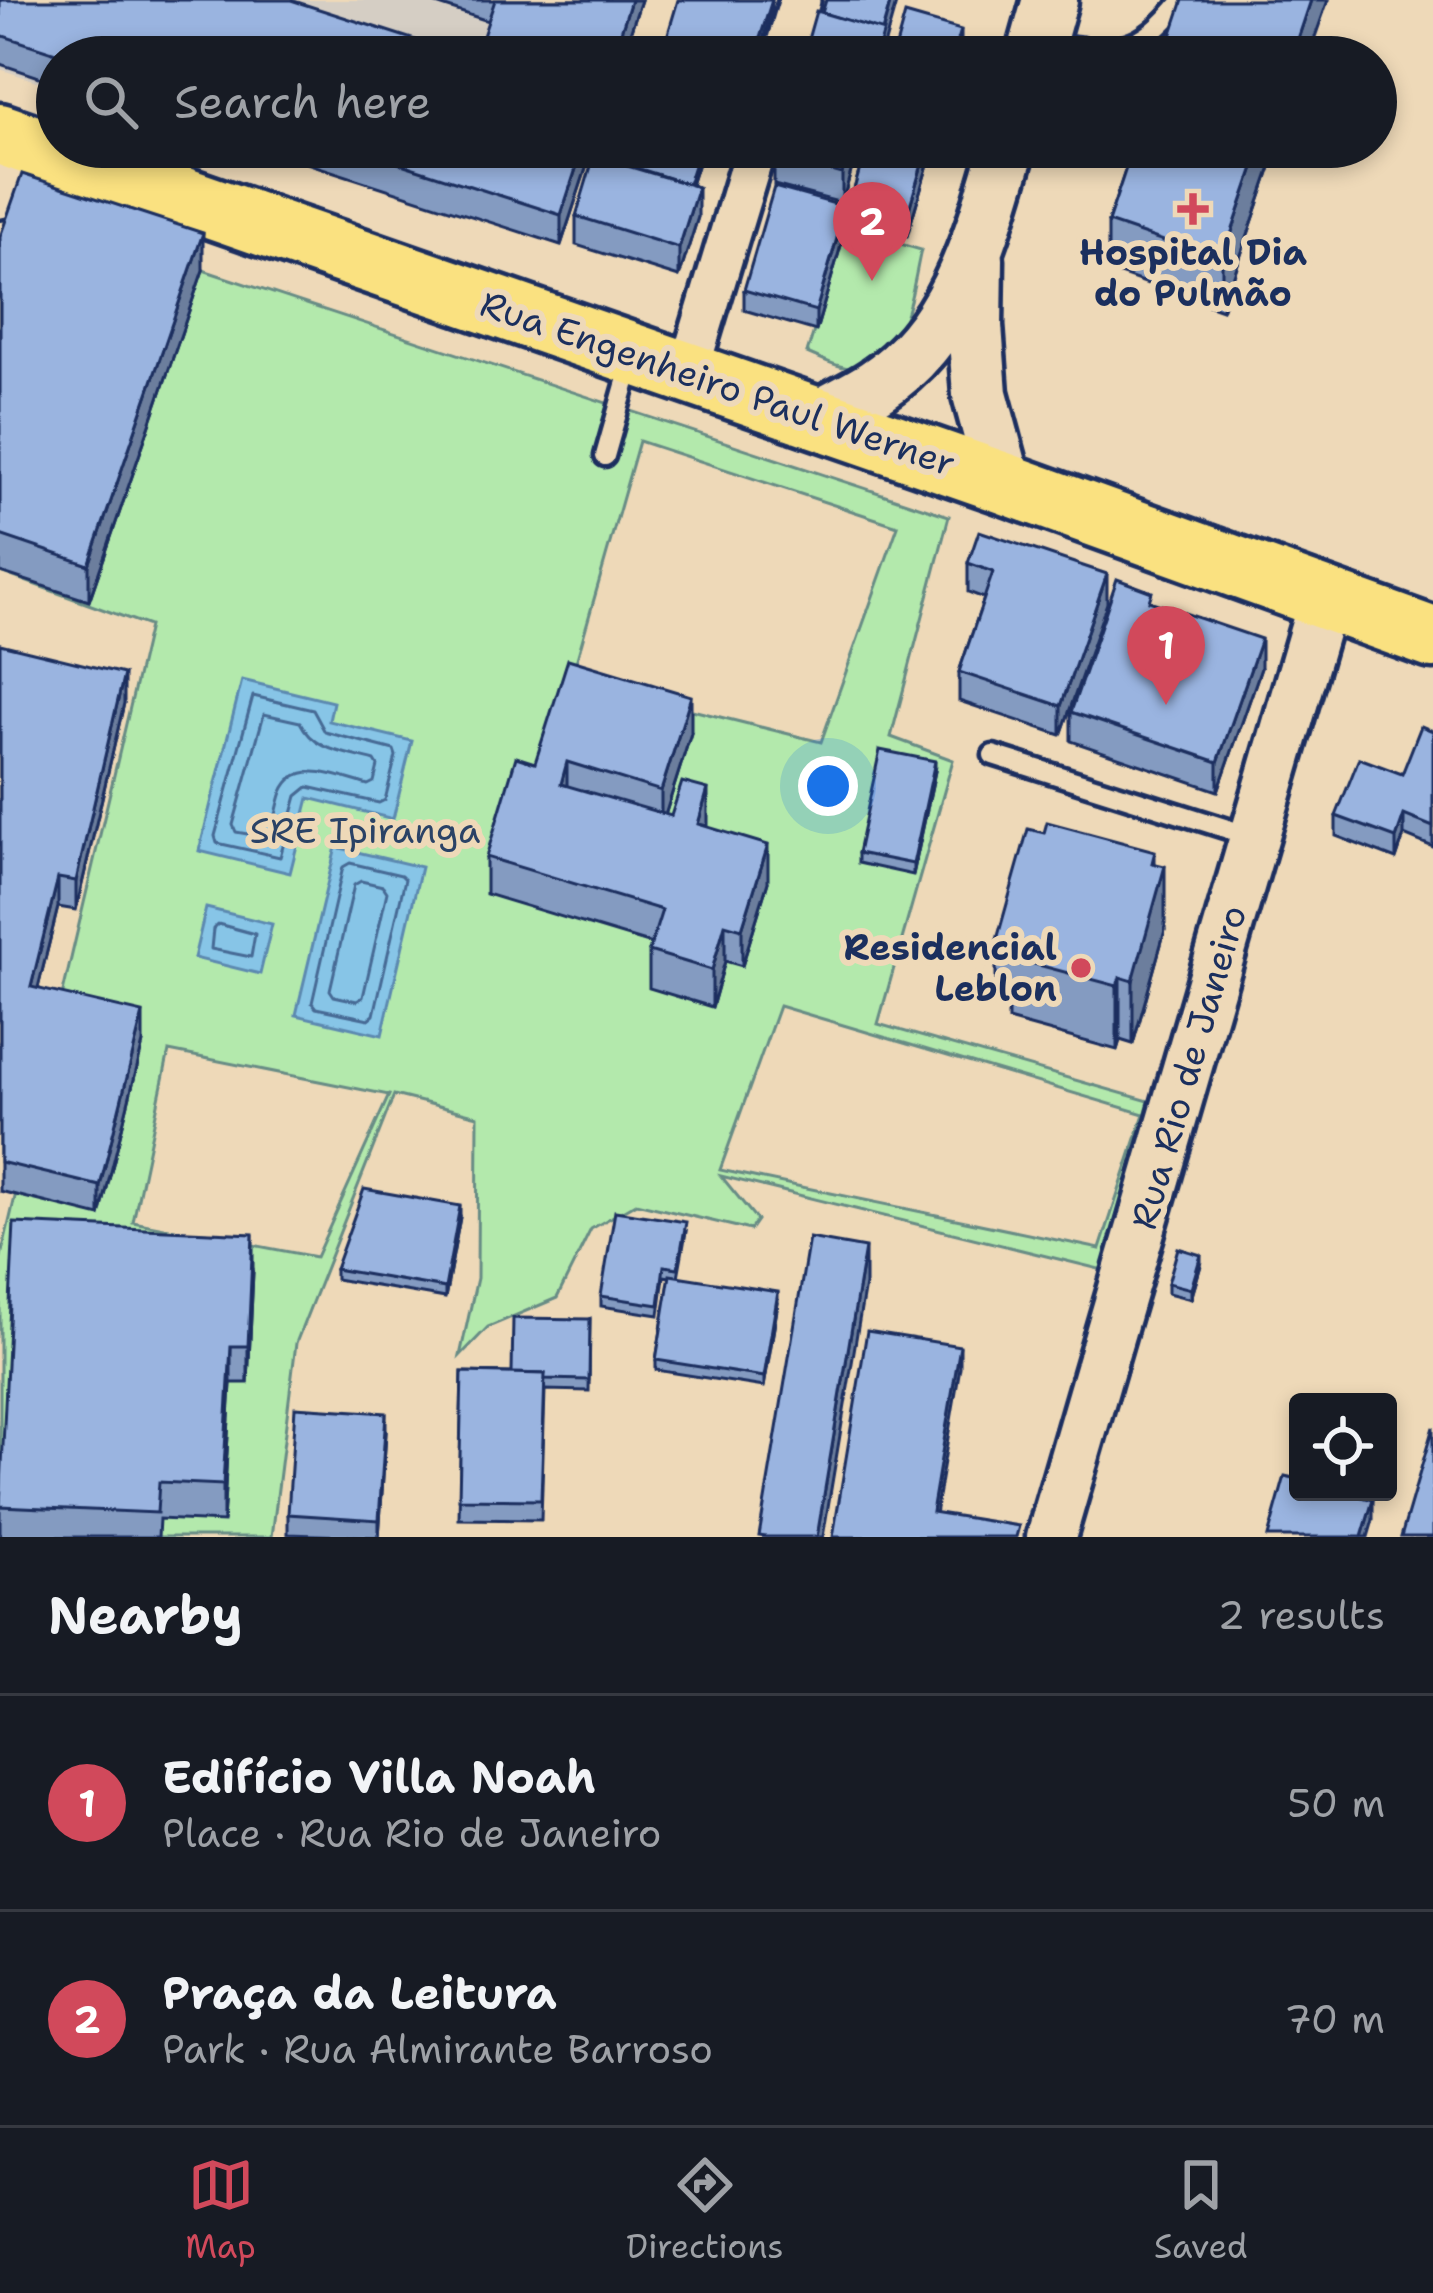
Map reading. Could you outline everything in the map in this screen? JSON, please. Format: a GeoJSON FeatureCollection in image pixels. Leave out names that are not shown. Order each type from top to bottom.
{"type":"FeatureCollection","features":[{"type":"Feature","properties":{"kind":"main road","name":"Rua Engenheiro Paul Werner"},"geometry":{"type":"LineString","coordinates":[[99,168],[1004,483],[1433,638]]}},
{"type":"Feature","properties":{"kind":"main road"},"geometry":{"type":"LineString","coordinates":[[819,418],[879,384],[913,354],[947,309],[976,257],[1002,168]]}},
{"type":"Feature","properties":{"kind":"main road"},"geometry":{"type":"LineString","coordinates":[[976,257],[980,394],[1004,483]]}},
{"type":"Feature","properties":{"kind":"street"},"geometry":{"type":"LineString","coordinates":[[789,36],[800,0]]}},
{"type":"Feature","properties":{"kind":"street"},"geometry":{"type":"LineString","coordinates":[[0,198],[10,137]]}},
{"type":"Feature","properties":{"kind":"street"},"geometry":{"type":"LineString","coordinates":[[661,363],[747,168]]}},
{"type":"Feature","properties":{"kind":"street","name":"Rua Rio de Janeiro"},"geometry":{"type":"LineString","coordinates":[[1051,1537],[1324,597]]}},
{"type":"Feature","properties":{"kind":"lane"},"geometry":{"type":"LineString","coordinates":[[1146,36],[1183,0]]}},
{"type":"Feature","properties":{"kind":"lane"},"geometry":{"type":"LineString","coordinates":[[604,456],[661,363]]}},
{"type":"Feature","properties":{"kind":"lane"},"geometry":{"type":"LineString","coordinates":[[993,755],[1254,838]]}},
{"type":"Feature","properties":{"kind":"shaded area"},"geometry":{"type":"Polygon","coordinates":[[[0,0],[641,0],[629,36],[36,36],[36,81],[0,69],[0,0]]]}},
{"type":"Feature","properties":{"kind":"green space"},"geometry":{"type":"Polygon","coordinates":[[[846,228],[921,250],[895,340],[871,364],[854,368],[807,353],[846,228]]]}},
{"type":"Feature","properties":{"kind":"green space","name":"SRE Ipiranga"},"geometry":{"type":"Polygon","coordinates":[[[203,270],[949,516],[891,737],[953,760],[878,1024],[1149,1101],[1103,1270],[721,1176],[757,1220],[750,1230],[636,1203],[591,1229],[557,1298],[488,1327],[460,1356],[477,1278],[478,1116],[394,1095],[296,1343],[272,1537],[0,1537],[0,1261],[149,626],[0,572],[0,273],[203,270]],[[639,441],[571,680],[821,742],[898,526],[639,441]],[[779,1006],[720,1170],[1100,1249],[1144,1114],[779,1006]],[[169,1051],[133,1222],[316,1257],[389,1095],[169,1051]]]}},
{"type":"Feature","properties":{"kind":"water"},"geometry":{"type":"Polygon","coordinates":[[[242,680],[333,702],[329,721],[412,741],[393,819],[309,798],[290,873],[199,851],[242,680]]]}},
{"type":"Feature","properties":{"kind":"water"},"geometry":{"type":"Polygon","coordinates":[[[336,847],[421,867],[382,1035],[296,1015],[336,847]]]}},
{"type":"Feature","properties":{"kind":"water"},"geometry":{"type":"Polygon","coordinates":[[[206,908],[272,924],[260,974],[194,958],[206,908]]]}},
{"type":"Feature","properties":{"kind":"building"},"geometry":{"type":"Polygon","coordinates":[[[0,0],[291,0],[403,36],[36,36],[36,47],[0,35],[0,0]]]}},
{"type":"Feature","properties":{"kind":"building"},"geometry":{"type":"Polygon","coordinates":[[[495,0],[631,0],[620,36],[483,36],[495,0]]]}},
{"type":"Feature","properties":{"kind":"building"},"geometry":{"type":"Polygon","coordinates":[[[678,0],[772,0],[761,36],[667,36],[678,0]]]}},
{"type":"Feature","properties":{"kind":"building"},"geometry":{"type":"Polygon","coordinates":[[[826,0],[891,0],[882,31],[822,13],[826,0]]]}},
{"type":"Feature","properties":{"kind":"building"},"geometry":{"type":"Polygon","coordinates":[[[1183,0],[1311,0],[1299,36],[1171,36],[1183,0]]]}},
{"type":"Feature","properties":{"kind":"building"},"geometry":{"type":"Polygon","coordinates":[[[816,11],[884,31],[882,36],[809,36],[816,11]]]}},
{"type":"Feature","properties":{"kind":"building"},"geometry":{"type":"Polygon","coordinates":[[[905,14],[961,30],[959,36],[899,36],[905,14]]]}},
{"type":"Feature","properties":{"kind":"building"},"geometry":{"type":"Polygon","coordinates":[[[414,168],[576,168],[561,215],[414,168]]]}},
{"type":"Feature","properties":{"kind":"building"},"geometry":{"type":"Polygon","coordinates":[[[590,168],[634,168],[698,187],[679,248],[576,216],[590,168]]]}},
{"type":"Feature","properties":{"kind":"building"},"geometry":{"type":"Polygon","coordinates":[[[637,168],[693,168],[688,184],[637,168]]]}},
{"type":"Feature","properties":{"kind":"building"},"geometry":{"type":"Polygon","coordinates":[[[860,168],[921,168],[907,216],[851,200],[860,168]]]}},
{"type":"Feature","properties":{"kind":"building"},"geometry":{"type":"Polygon","coordinates":[[[1126,168],[1254,168],[1222,261],[1108,222],[1126,168]]]}},
{"type":"Feature","properties":{"kind":"building"},"geometry":{"type":"Polygon","coordinates":[[[22,174],[203,233],[89,565],[0,535],[0,237],[22,174]]]}},
{"type":"Feature","properties":{"kind":"building"},"geometry":{"type":"Polygon","coordinates":[[[774,187],[846,207],[816,311],[744,290],[774,187]]]}},
{"type":"Feature","properties":{"kind":"building"},"geometry":{"type":"Polygon","coordinates":[[[979,531],[1107,574],[1061,706],[959,672],[993,572],[968,563],[979,531]]]}},
{"type":"Feature","properties":{"kind":"building"},"geometry":{"type":"Polygon","coordinates":[[[1117,579],[1152,592],[1149,601],[1261,639],[1218,762],[1071,712],[1117,579]]]}},
{"type":"Feature","properties":{"kind":"building"},"geometry":{"type":"Polygon","coordinates":[[[0,644],[124,674],[76,881],[58,878],[31,987],[143,1013],[100,1186],[0,1162],[0,644]]]}},
{"type":"Feature","properties":{"kind":"building"},"geometry":{"type":"Polygon","coordinates":[[[568,659],[691,696],[661,791],[567,762],[561,784],[671,816],[682,782],[708,789],[698,824],[768,845],[742,929],[725,924],[712,970],[649,951],[662,910],[486,857],[516,757],[535,763],[568,659]]]}},
{"type":"Feature","properties":{"kind":"building"},"geometry":{"type":"Polygon","coordinates":[[[1421,726],[1433,731],[1433,827],[1404,815],[1396,838],[1336,816],[1359,758],[1402,774],[1421,726]]]}},
{"type":"Feature","properties":{"kind":"building"},"geometry":{"type":"Polygon","coordinates":[[[880,750],[935,761],[913,864],[858,853],[880,750]]]}},
{"type":"Feature","properties":{"kind":"building"},"geometry":{"type":"Polygon","coordinates":[[[1047,822],[1155,851],[1152,863],[1165,866],[1133,981],[1120,977],[1117,986],[1008,957],[1012,946],[996,943],[1028,829],[1044,833],[1047,822]]]}},
{"type":"Feature","properties":{"kind":"building"},"geometry":{"type":"Polygon","coordinates":[[[364,1189],[460,1206],[445,1288],[335,1269],[364,1189]]]}},
{"type":"Feature","properties":{"kind":"building"},"geometry":{"type":"Polygon","coordinates":[[[615,1211],[686,1222],[678,1268],[664,1266],[659,1305],[601,1296],[615,1211]]]}},
{"type":"Feature","properties":{"kind":"building"},"geometry":{"type":"Polygon","coordinates":[[[14,1223],[253,1234],[248,1346],[231,1346],[223,1485],[159,1482],[157,1513],[0,1506],[14,1223]]]}},
{"type":"Feature","properties":{"kind":"building"},"geometry":{"type":"Polygon","coordinates":[[[809,1238],[865,1248],[817,1537],[759,1536],[809,1238]]]}},
{"type":"Feature","properties":{"kind":"building"},"geometry":{"type":"Polygon","coordinates":[[[1178,1248],[1201,1255],[1191,1289],[1168,1283],[1178,1248]]]}},
{"type":"Feature","properties":{"kind":"building"},"geometry":{"type":"Polygon","coordinates":[[[670,1275],[778,1292],[764,1377],[656,1360],[670,1275]]]}},
{"type":"Feature","properties":{"kind":"building"},"geometry":{"type":"Polygon","coordinates":[[[513,1318],[590,1319],[589,1380],[512,1373],[513,1318]]]}},
{"type":"Feature","properties":{"kind":"building"},"geometry":{"type":"Polygon","coordinates":[[[867,1331],[960,1346],[932,1512],[1019,1526],[1016,1537],[833,1537],[867,1331]]]}},
{"type":"Feature","properties":{"kind":"building"},"geometry":{"type":"Polygon","coordinates":[[[462,1372],[545,1374],[541,1500],[459,1499],[462,1372]]]}},
{"type":"Feature","properties":{"kind":"building"},"geometry":{"type":"Polygon","coordinates":[[[295,1407],[386,1413],[379,1520],[288,1514],[295,1407]]]}},
{"type":"Feature","properties":{"kind":"building"},"geometry":{"type":"Polygon","coordinates":[[[1433,1427],[1433,1537],[1401,1537],[1433,1427]]]}},
{"type":"Feature","properties":{"kind":"building"},"geometry":{"type":"Polygon","coordinates":[[[1285,1476],[1289,1477],[1289,1501],[1373,1501],[1362,1537],[1268,1537],[1285,1476]]]}},
{"type":"Feature","properties":{"kind":"place","name":"Hospital Dia do Pulmão"},"geometry":{"type":"Point","coordinates":[1193,209]}},
{"type":"Feature","properties":{"kind":"place","name":"Praça da Leitura"},"geometry":{"type":"Point","coordinates":[872,281]}},
{"type":"Feature","properties":{"kind":"place","name":"Edifício Villa Noah"},"geometry":{"type":"Point","coordinates":[1166,705]}},
{"type":"Feature","properties":{"kind":"place","name":"Residencial Leblon"},"geometry":{"type":"Point","coordinates":[1081,968]}}]}
